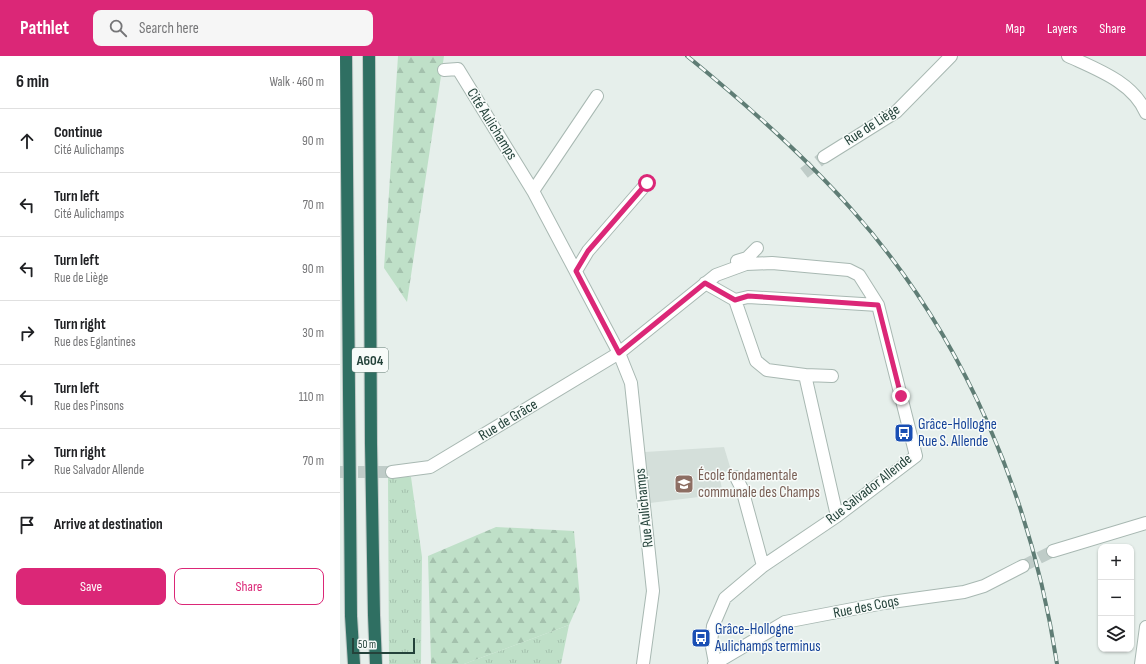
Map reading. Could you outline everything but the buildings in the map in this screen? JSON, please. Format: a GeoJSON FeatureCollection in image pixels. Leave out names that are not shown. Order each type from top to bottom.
{"type":"FeatureCollection","features":[{"type":"Feature","properties":{"kind":"highway","name":"A604"},"geometry":{"type":"LineString","coordinates":[[346,56],[350,577],[354,664]]}},
{"type":"Feature","properties":{"kind":"highway","name":"A604"},"geometry":{"type":"LineString","coordinates":[[369,56],[371,436],[376,664]]}},
{"type":"Feature","properties":{"kind":"street","name":"Rue de Liège"},"geometry":{"type":"LineString","coordinates":[[824,157],[896,112],[951,56]]}},
{"type":"Feature","properties":{"kind":"street"},"geometry":{"type":"LineString","coordinates":[[1068,56],[1118,81],[1129,89],[1144,107]]}},
{"type":"Feature","properties":{"kind":"street","name":"Cité Aulichamps"},"geometry":{"type":"LineString","coordinates":[[444,70],[458,69],[533,191],[619,353]]}},
{"type":"Feature","properties":{"kind":"street"},"geometry":{"type":"LineString","coordinates":[[533,191],[598,96]]}},
{"type":"Feature","properties":{"kind":"street"},"geometry":{"type":"LineString","coordinates":[[576,271],[588,251],[647,183]]}},
{"type":"Feature","properties":{"kind":"street"},"geometry":{"type":"LineString","coordinates":[[619,353],[716,275],[720,266],[747,258],[757,248]]}},
{"type":"Feature","properties":{"kind":"street","name":"Rue Salvador Allende"},"geometry":{"type":"LineString","coordinates":[[715,664],[711,642],[713,626],[725,598],[763,566],[837,516],[916,456],[878,305],[859,275],[849,270],[772,263],[746,264],[716,275]]}},
{"type":"Feature","properties":{"kind":"street"},"geometry":{"type":"LineString","coordinates":[[705,283],[735,300],[756,361],[768,370],[805,375],[832,376]]}},
{"type":"Feature","properties":{"kind":"street"},"geometry":{"type":"LineString","coordinates":[[735,300],[748,296],[878,305]]}},
{"type":"Feature","properties":{"kind":"street","name":"Rue de Grâce"},"geometry":{"type":"LineString","coordinates":[[392,472],[430,467],[619,353]]}},
{"type":"Feature","properties":{"kind":"street","name":"Rue Aulichamps"},"geometry":{"type":"LineString","coordinates":[[619,353],[631,382],[653,591],[643,664]]}},
{"type":"Feature","properties":{"kind":"street"},"geometry":{"type":"LineString","coordinates":[[805,375],[837,516]]}},
{"type":"Feature","properties":{"kind":"street"},"geometry":{"type":"LineString","coordinates":[[736,477],[742,489],[763,566]]}},
{"type":"Feature","properties":{"kind":"street"},"geometry":{"type":"LineString","coordinates":[[1053,551],[1100,542],[1146,523]]}},
{"type":"Feature","properties":{"kind":"street","name":"Rue des Coqs"},"geometry":{"type":"LineString","coordinates":[[715,664],[785,622],[884,603],[964,592],[984,586],[1023,566]]}},
{"type":"Feature","properties":{"kind":"street"},"geometry":{"type":"LineString","coordinates":[[1141,664],[1146,627]]}},
{"type":"Feature","properties":{"kind":"shaded area","name":"École fondamentale communale des Champs"},"geometry":{"type":"Polygon","coordinates":[[[724,447],[731,470],[719,474],[723,494],[650,503],[645,452],[724,447]]]}},
{"type":"Feature","properties":{"kind":"green space"},"geometry":{"type":"Polygon","coordinates":[[[398,56],[444,56],[407,302],[384,268],[398,56]]]}},
{"type":"Feature","properties":{"kind":"green space"},"geometry":{"type":"Polygon","coordinates":[[[388,477],[411,477],[422,557],[421,664],[389,664],[388,477]]]}},
{"type":"Feature","properties":{"kind":"green space"},"geometry":{"type":"Polygon","coordinates":[[[496,527],[574,531],[580,600],[569,625],[464,664],[431,664],[428,556],[496,527]]]}},
{"type":"Feature","properties":{"kind":"green space"},"geometry":{"type":"Polygon","coordinates":[[[569,625],[561,664],[464,664],[569,625]]]}},
{"type":"Feature","properties":{"kind":"tunnel"},"geometry":{"type":"LineString","coordinates":[[804,173],[824,157]]}},
{"type":"Feature","properties":{"kind":"tunnel"},"geometry":{"type":"LineString","coordinates":[[340,472],[392,472]]}},
{"type":"Feature","properties":{"kind":"tunnel"},"geometry":{"type":"LineString","coordinates":[[1023,566],[1053,551]]}},
{"type":"Feature","properties":{"kind":"railway"},"geometry":{"type":"LineString","coordinates":[[687,56],[731,92],[773,130],[834,190],[893,260],[929,312],[960,366],[988,423],[1011,481],[1030,541],[1046,602],[1057,664]]}},
{"type":"Feature","properties":{"kind":"place","name":"Grâce-Hollogne Rue S. Allende"},"geometry":{"type":"Point","coordinates":[904,433]}},
{"type":"Feature","properties":{"kind":"place","name":"École fondamentale communale des Champs"},"geometry":{"type":"Point","coordinates":[684,484]}},
{"type":"Feature","properties":{"kind":"place","name":"Grâce-Hollogne Aulichamps terminus"},"geometry":{"type":"Point","coordinates":[701,638]}},
{"type":"Feature","properties":{"kind":"route"},"geometry":{"type":"LineString","coordinates":[[647,183],[588,251],[576,271],[619,353],[705,283],[735,300],[748,296],[878,305],[901,396]]}}]}
